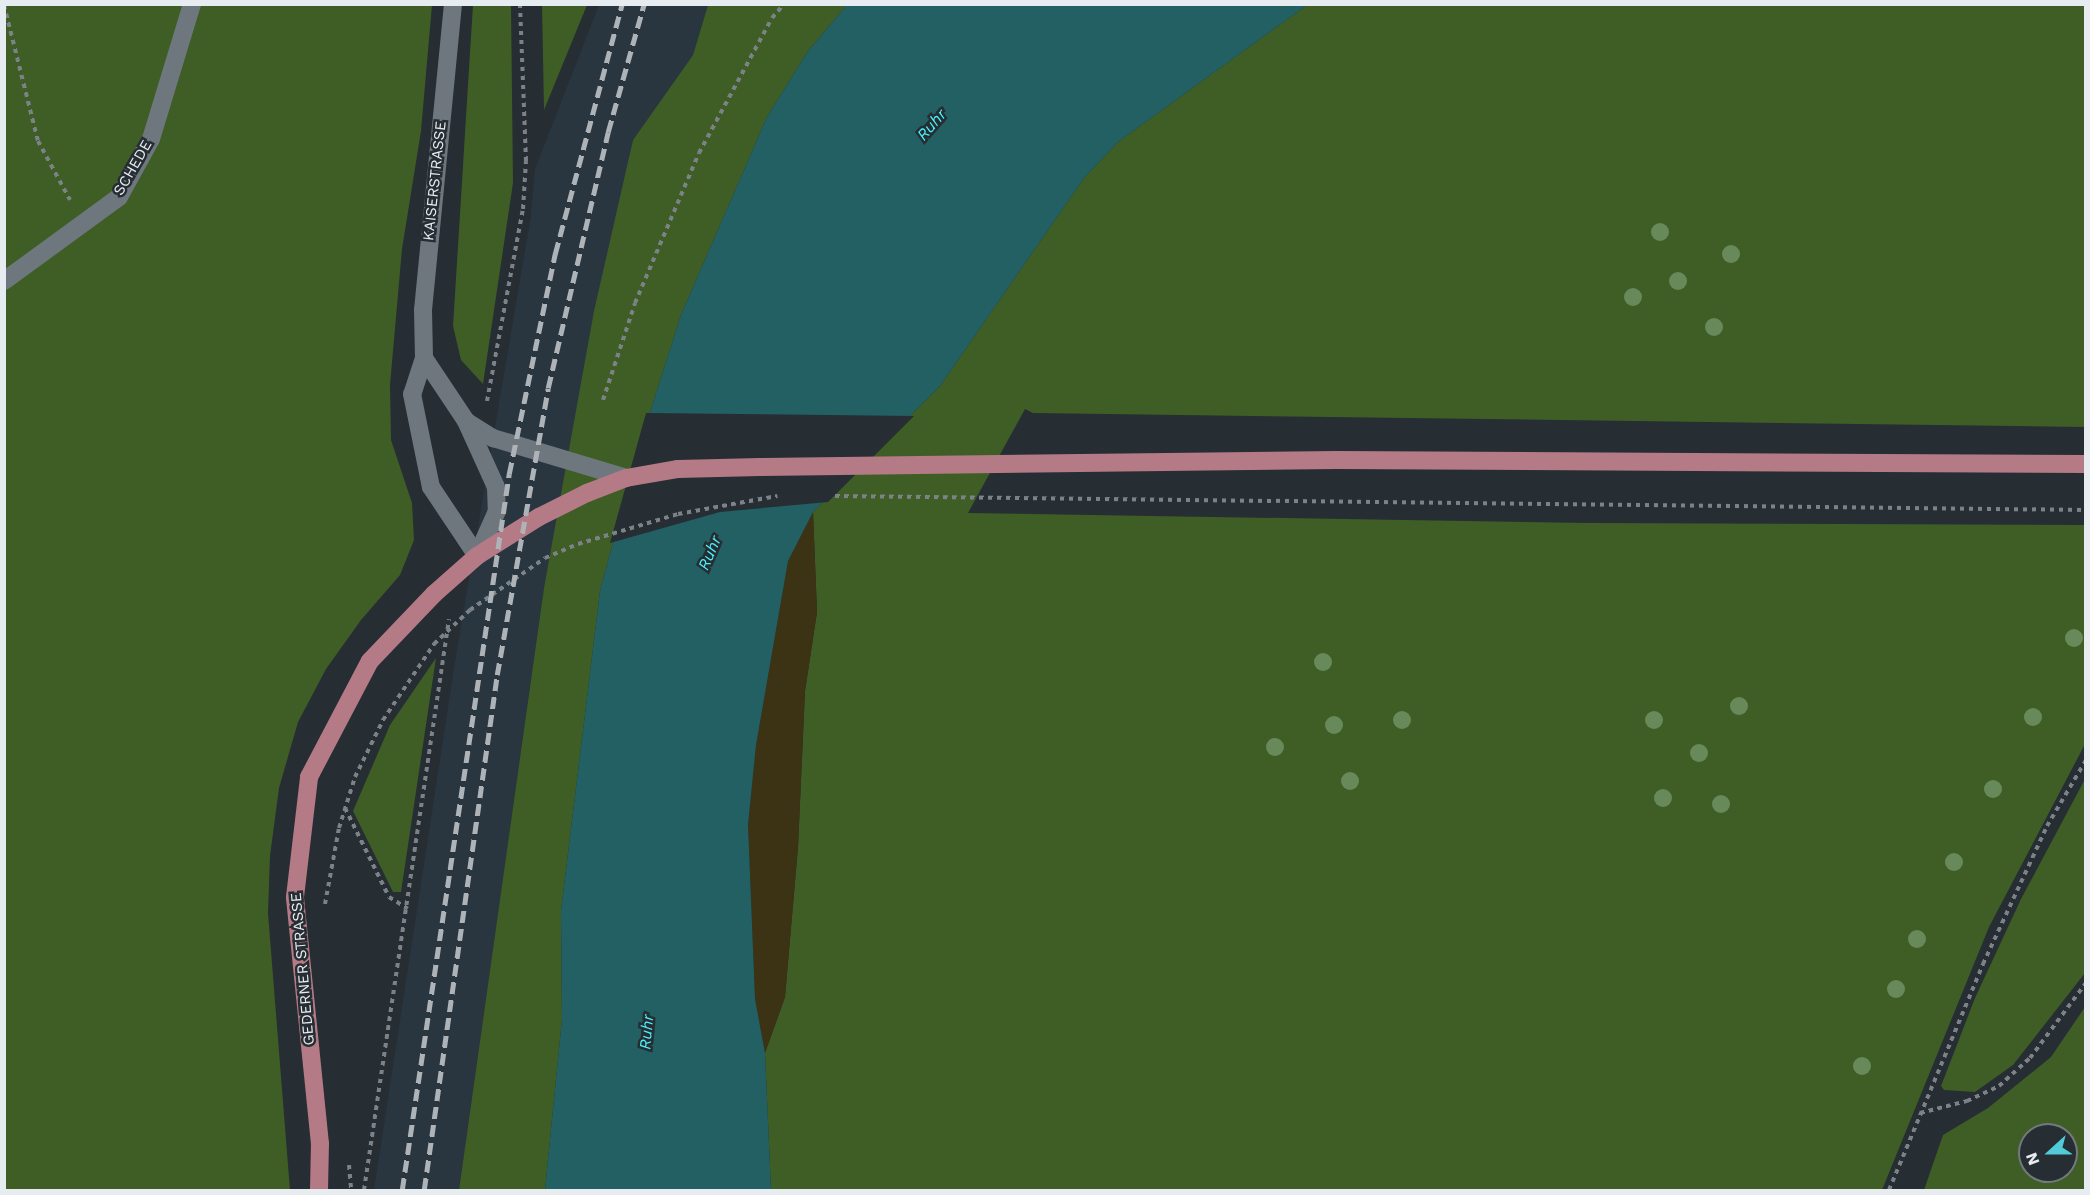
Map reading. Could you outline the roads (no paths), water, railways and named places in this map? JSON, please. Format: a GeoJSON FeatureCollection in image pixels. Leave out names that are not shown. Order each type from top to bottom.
{"type":"FeatureCollection","features":[{"type":"Feature","properties":{"kind":"main road","name":"GEDERNER STRASSE"},"geometry":{"type":"LineString","coordinates":[[320,1191],[320,1144],[295,897],[309,777],[370,661],[434,594],[477,556],[539,517],[626,478],[678,469],[1301,461],[2085,464]]}},
{"type":"Feature","properties":{"kind":"street","name":"SCHEDE"},"geometry":{"type":"LineString","coordinates":[[4,281],[119,197],[151,139],[192,4]]}},
{"type":"Feature","properties":{"kind":"street","name":"KAISERSTRASSE"},"geometry":{"type":"LineString","coordinates":[[453,4],[423,310],[424,358],[412,394],[431,487],[477,556]]}},
{"type":"Feature","properties":{"kind":"street"},"geometry":{"type":"LineString","coordinates":[[424,358],[466,421],[496,487],[497,511],[477,556]]}},
{"type":"Feature","properties":{"kind":"street"},"geometry":{"type":"LineString","coordinates":[[466,421],[493,438],[626,478]]}},
{"type":"Feature","properties":{"kind":"water","name":"Ruhr"},"geometry":{"type":"Polygon","coordinates":[[[847,5],[1307,5],[1118,142],[1084,178],[940,386],[813,512],[788,561],[756,745],[748,825],[755,999],[765,1053],[771,1190],[545,1190],[562,1019],[561,911],[600,591],[638,450],[681,315],[767,117],[808,51],[847,5]]]}},
{"type":"Feature","properties":{"kind":"railway"},"geometry":{"type":"LineString","coordinates":[[402,1190],[509,474],[555,254],[622,4]]}},
{"type":"Feature","properties":{"kind":"railway"},"geometry":{"type":"LineString","coordinates":[[424,1190],[497,675],[548,388],[608,132],[644,4]]}}]}
